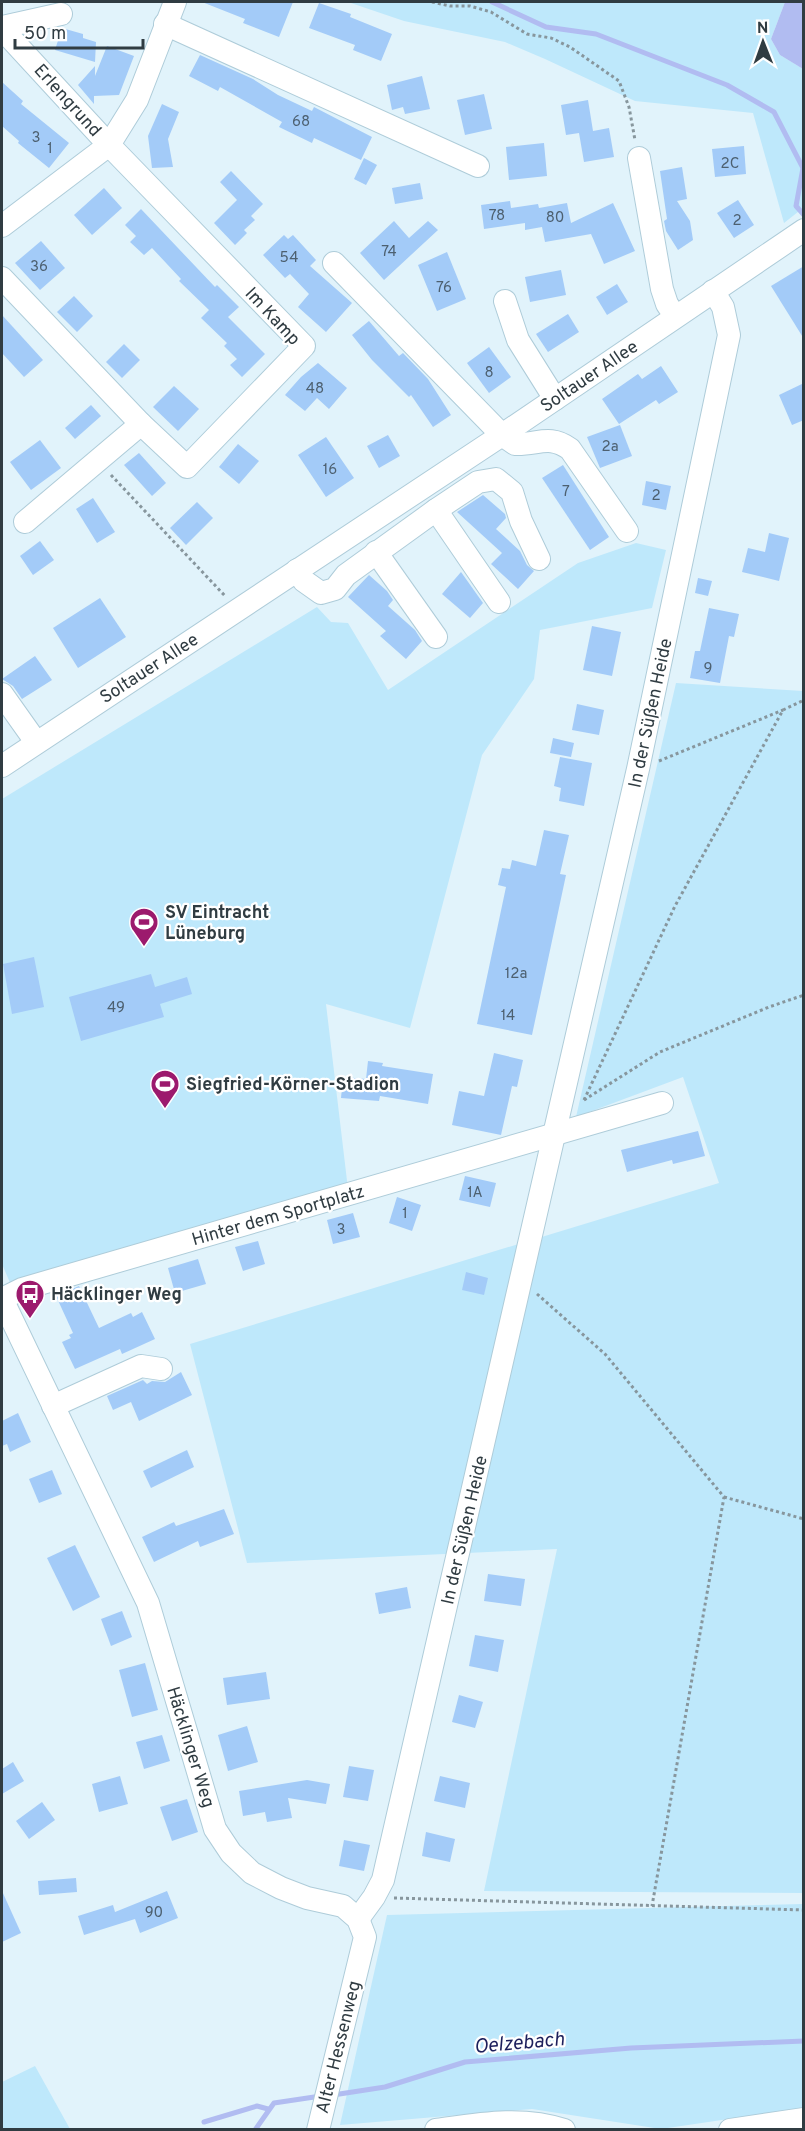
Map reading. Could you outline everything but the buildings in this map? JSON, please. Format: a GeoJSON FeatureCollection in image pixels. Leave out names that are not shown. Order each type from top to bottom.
{"type":"FeatureCollection","features":[{"type":"Feature","properties":{"kind":"street"},"geometry":{"type":"LineString","coordinates":[[2,226],[109,146],[137,100],[174,2]]}},
{"type":"Feature","properties":{"kind":"street","name":"Erlengrund"},"geometry":{"type":"LineString","coordinates":[[61,14],[2,28],[109,146]]}},
{"type":"Feature","properties":{"kind":"street"},"geometry":{"type":"LineString","coordinates":[[165,24],[478,166]]}},
{"type":"Feature","properties":{"kind":"street","name":"Im Kamp"},"geometry":{"type":"LineString","coordinates":[[2,278],[141,424],[187,467],[304,346],[109,146]]}},
{"type":"Feature","properties":{"kind":"street"},"geometry":{"type":"LineString","coordinates":[[639,158],[662,289],[667,304],[675,316]]}},
{"type":"Feature","properties":{"kind":"street","name":"Soltauer Allee"},"geometry":{"type":"LineString","coordinates":[[2,766],[502,435],[800,233]]}},
{"type":"Feature","properties":{"kind":"street"},"geometry":{"type":"LineString","coordinates":[[334,263],[502,435]]}},
{"type":"Feature","properties":{"kind":"street","name":"In der Süßen Heide"},"geometry":{"type":"LineString","coordinates":[[358,1918],[374,1897],[383,1880],[638,769],[729,335],[723,307],[713,291]]}},
{"type":"Feature","properties":{"kind":"street"},"geometry":{"type":"LineString","coordinates":[[505,301],[518,340],[555,399]]}},
{"type":"Feature","properties":{"kind":"street"},"geometry":{"type":"LineString","coordinates":[[25,522],[141,424]]}},
{"type":"Feature","properties":{"kind":"street","name":"Soltauer Allee"},"geometry":{"type":"LineString","coordinates":[[502,435],[515,444],[552,440],[570,449],[627,531]]}},
{"type":"Feature","properties":{"kind":"street"},"geometry":{"type":"LineString","coordinates":[[297,570],[304,581],[321,593],[335,589],[346,575],[375,552],[436,510],[478,482],[496,479],[512,492],[520,521],[539,559]]}},
{"type":"Feature","properties":{"kind":"street"},"geometry":{"type":"LineString","coordinates":[[436,510],[499,602]]}},
{"type":"Feature","properties":{"kind":"street"},"geometry":{"type":"LineString","coordinates":[[375,552],[436,637]]}},
{"type":"Feature","properties":{"kind":"street"},"geometry":{"type":"LineString","coordinates":[[2,694],[36,742]]}},
{"type":"Feature","properties":{"kind":"street"},"geometry":{"type":"LineString","coordinates":[[557,1125],[662,1103]]}},
{"type":"Feature","properties":{"kind":"street","name":"Hinter dem Sportplatz"},"geometry":{"type":"LineString","coordinates":[[2,1299],[22,1289],[557,1125]]}},
{"type":"Feature","properties":{"kind":"street","name":"Häcklinger Weg"},"geometry":{"type":"LineString","coordinates":[[2,1299],[148,1603],[215,1829],[231,1852],[252,1873],[281,1888],[308,1898],[343,1906],[358,1918]]}},
{"type":"Feature","properties":{"kind":"street"},"geometry":{"type":"LineString","coordinates":[[53,1406],[141,1366],[161,1369]]}},
{"type":"Feature","properties":{"kind":"street","name":"Alter Hessenweg"},"geometry":{"type":"LineString","coordinates":[[318,2130],[365,1937],[358,1918]]}},
{"type":"Feature","properties":{"kind":"street"},"geometry":{"type":"LineString","coordinates":[[730,2130],[804,2119]]}},
{"type":"Feature","properties":{"kind":"street"},"geometry":{"type":"LineString","coordinates":[[436,2130],[485,2123],[522,2122],[553,2126],[564,2130]]}},
{"type":"Feature","properties":{"kind":"path"},"geometry":{"type":"LineString","coordinates":[[432,2],[450,6],[470,6],[491,12],[527,34],[551,38],[570,47],[619,81],[629,108],[639,158]]}},
{"type":"Feature","properties":{"kind":"path"},"geometry":{"type":"LineString","coordinates":[[98,461],[238,609]]}},
{"type":"Feature","properties":{"kind":"path"},"geometry":{"type":"LineString","coordinates":[[638,769],[804,700]]}},
{"type":"Feature","properties":{"kind":"path"},"geometry":{"type":"LineString","coordinates":[[584,1100],[675,906],[783,710]]}},
{"type":"Feature","properties":{"kind":"path"},"geometry":{"type":"LineString","coordinates":[[557,1125],[584,1100],[660,1052],[804,995]]}},
{"type":"Feature","properties":{"kind":"path"},"geometry":{"type":"LineString","coordinates":[[522,1281],[605,1354],[724,1497],[804,1519]]}},
{"type":"Feature","properties":{"kind":"path"},"geometry":{"type":"LineString","coordinates":[[652,1906],[724,1497]]}},
{"type":"Feature","properties":{"kind":"path"},"geometry":{"type":"LineString","coordinates":[[374,1897],[804,1910]]}},
{"type":"Feature","properties":{"kind":"shaded area"},"geometry":{"type":"Polygon","coordinates":[[[348,2],[785,2],[771,39],[780,55],[803,69],[803,208],[784,223],[753,113],[635,101],[505,42],[404,21],[348,2]]]}},
{"type":"Feature","properties":{"kind":"shaded area","name":"SV Eintracht Lüneburg"},"geometry":{"type":"Polygon","coordinates":[[[636,543],[666,550],[652,608],[540,630],[534,679],[482,755],[410,1028],[326,1004],[348,1189],[11,1285],[2,1264],[2,799],[317,607],[331,622],[348,623],[388,690],[578,563],[636,543]]]}},
{"type":"Feature","properties":{"kind":"shaded area"},"geometry":{"type":"Polygon","coordinates":[[[676,683],[803,691],[803,1893],[484,1891],[557,1549],[247,1563],[190,1344],[719,1183],[683,1077],[576,1117],[676,683]]]}},
{"type":"Feature","properties":{"kind":"shaded area"},"geometry":{"type":"Polygon","coordinates":[[[803,1904],[803,2108],[661,2129],[532,2109],[340,2125],[387,1915],[803,1904]]]}},
{"type":"Feature","properties":{"kind":"shaded area"},"geometry":{"type":"Polygon","coordinates":[[[35,2066],[70,2129],[2,2129],[2,2082],[35,2066]]]}},
{"type":"Feature","properties":{"kind":"water"},"geometry":{"type":"Polygon","coordinates":[[[785,2],[803,2],[803,69],[780,55],[771,39],[785,2]]]}},
{"type":"Feature","properties":{"kind":"waterway"},"geometry":{"type":"LineString","coordinates":[[492,2],[546,27],[596,34],[727,85],[774,112],[803,168],[796,206],[804,215]]}},
{"type":"Feature","properties":{"kind":"waterway","name":"Oelzebach"},"geometry":{"type":"LineString","coordinates":[[333,2095],[385,2087],[465,2062],[631,2048],[804,2041]]}},
{"type":"Feature","properties":{"kind":"waterway","name":"Oelzebach"},"geometry":{"type":"LineString","coordinates":[[255,2130],[274,2103],[321,2096]]}},
{"type":"Feature","properties":{"kind":"waterway"},"geometry":{"type":"LineString","coordinates":[[204,2122],[257,2106],[268,2109]]}},
{"type":"Feature","properties":{"kind":"place","name":"SV Eintracht Lüneburg"},"geometry":{"type":"Point","coordinates":[144,948]}},
{"type":"Feature","properties":{"kind":"place","name":"Siegfried-Körner-Stadion"},"geometry":{"type":"Point","coordinates":[165,1110]}},
{"type":"Feature","properties":{"kind":"place","name":"Häcklinger Weg"},"geometry":{"type":"Point","coordinates":[30,1320]}}]}
